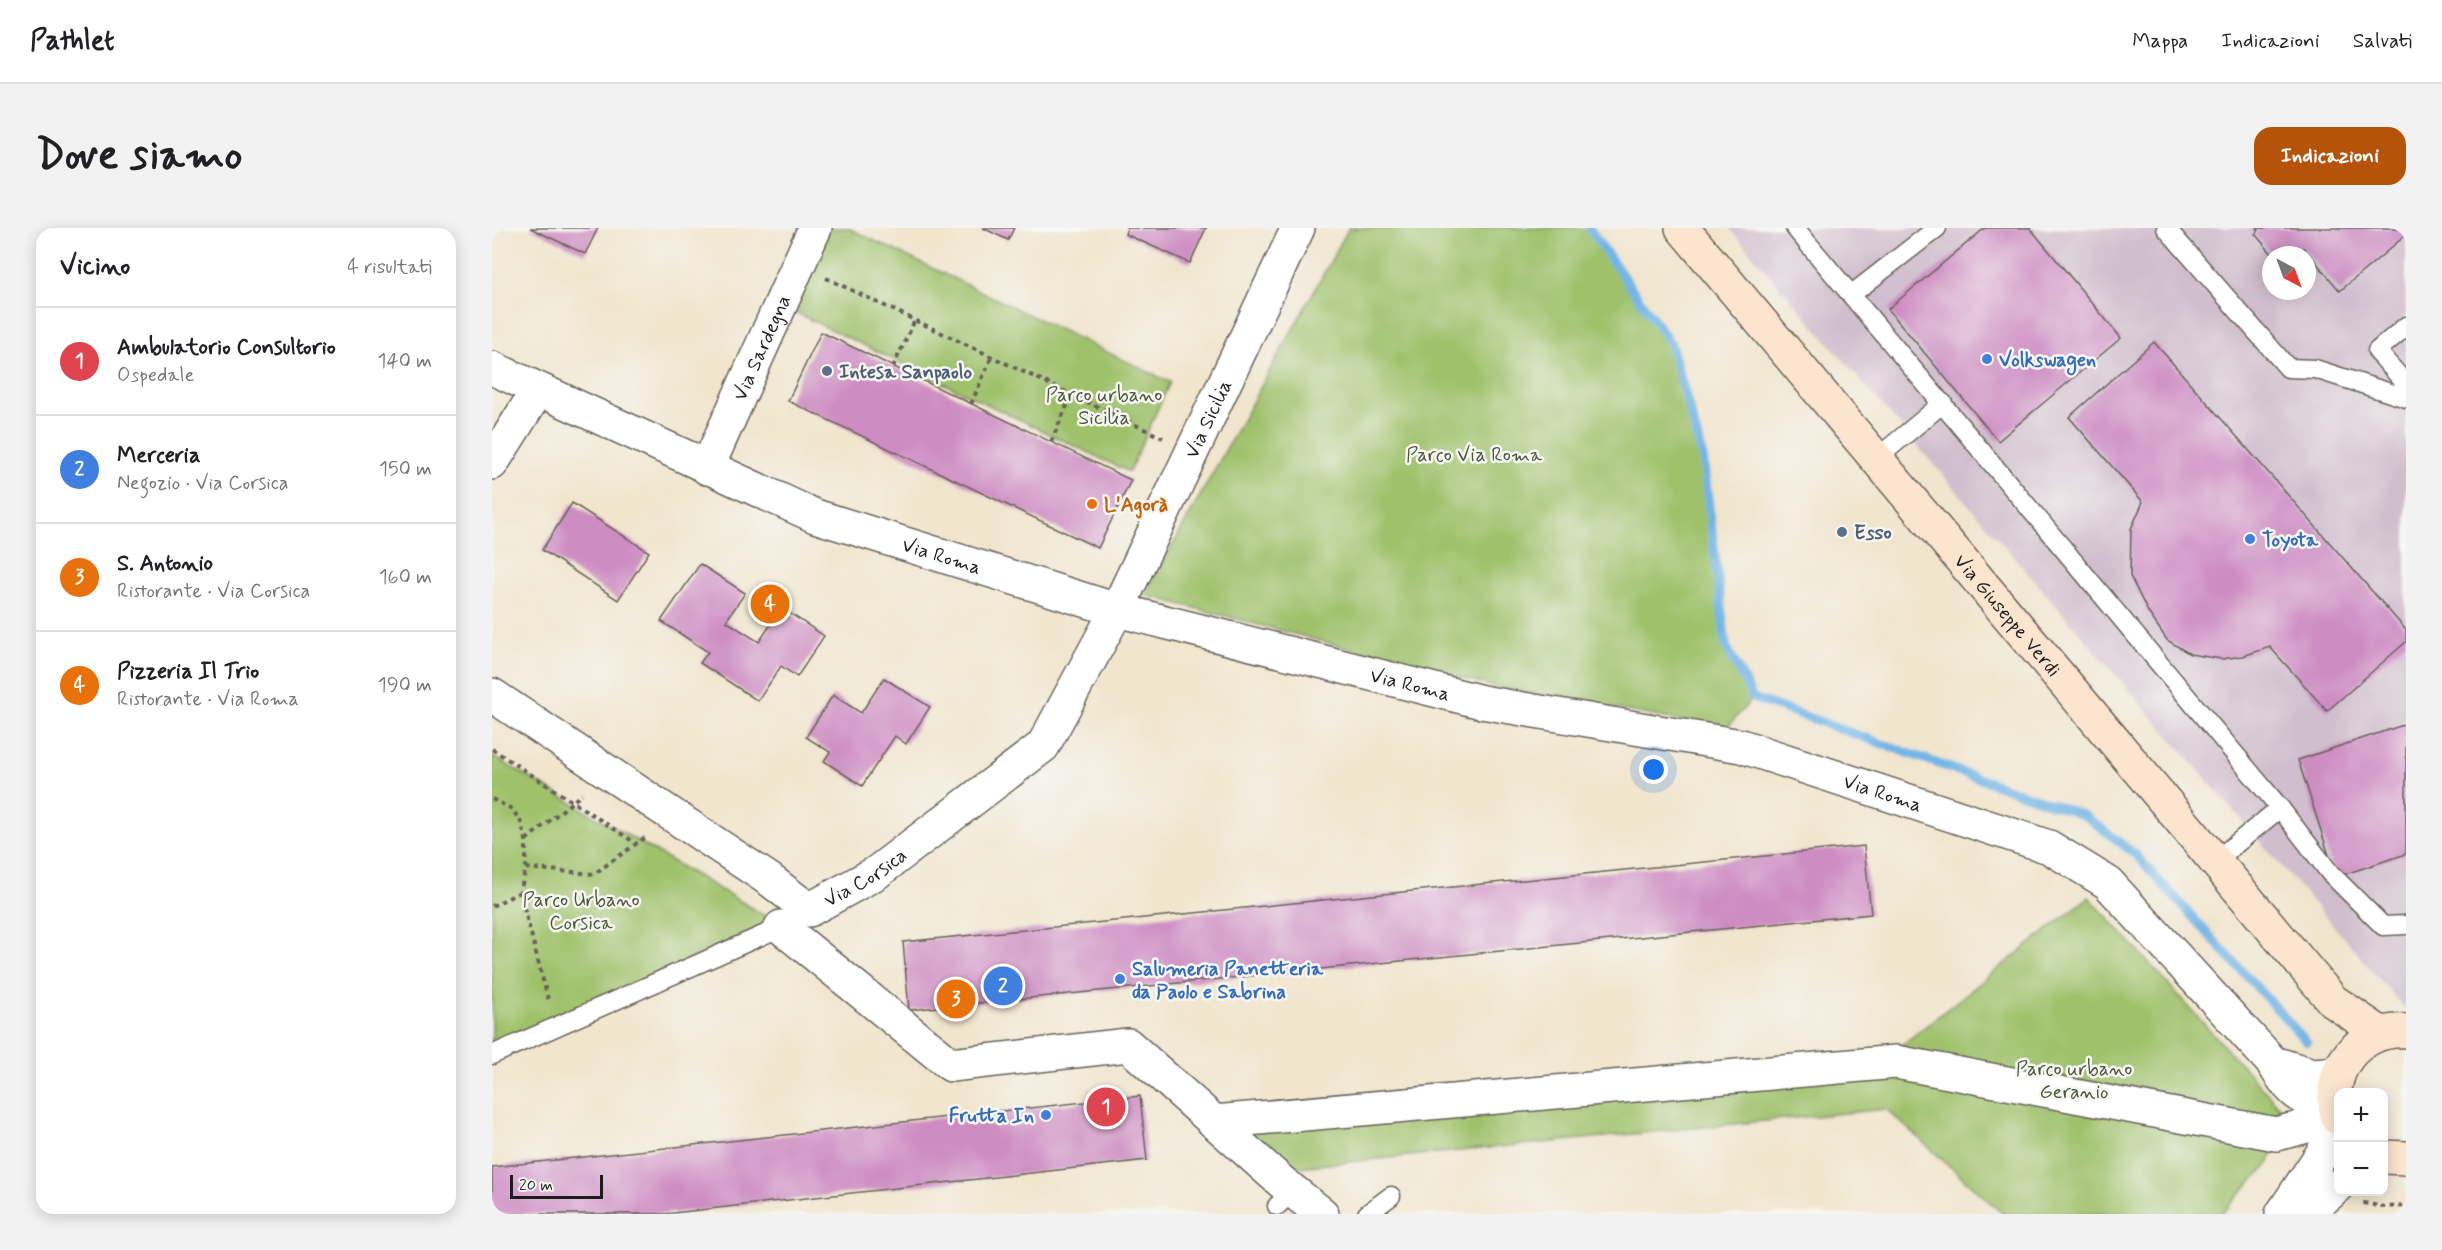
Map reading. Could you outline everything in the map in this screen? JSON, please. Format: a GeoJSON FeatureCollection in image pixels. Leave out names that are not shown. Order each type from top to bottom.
{"type":"FeatureCollection","features":[{"type":"Feature","properties":{"kind":"main road","name":"Via Giuseppe Verdi"},"geometry":{"type":"LineString","coordinates":[[1682,228],[2333,1001],[2393,1032]]}},
{"type":"Feature","properties":{"kind":"main road","name":"Via Giuseppe Verdi"},"geometry":{"type":"LineString","coordinates":[[2333,1001],[2345,1062]]}},
{"type":"Feature","properties":{"kind":"main road"},"geometry":{"type":"LineString","coordinates":[[2335,1088],[2345,1062],[2361,1042],[2393,1032]]}},
{"type":"Feature","properties":{"kind":"main road"},"geometry":{"type":"LineString","coordinates":[[2388,1157],[2406,1158]]}},
{"type":"Feature","properties":{"kind":"street","name":"Via Sardegna"},"geometry":{"type":"LineString","coordinates":[[707,468],[815,228]]}},
{"type":"Feature","properties":{"kind":"street","name":"Via Sicilia"},"geometry":{"type":"LineString","coordinates":[[1117,610],[1298,228]]}},
{"type":"Feature","properties":{"kind":"street","name":"Via Roma"},"geometry":{"type":"LineString","coordinates":[[492,368],[814,516],[1117,610],[1482,702],[1741,746],[2049,847],[2108,883],[2273,1063],[2286,1084],[2304,1100],[2334,1117]]}},
{"type":"Feature","properties":{"kind":"street"},"geometry":{"type":"LineString","coordinates":[[492,464],[538,390]]}},
{"type":"Feature","properties":{"kind":"street","name":"Via Corsica"},"geometry":{"type":"LineString","coordinates":[[492,695],[770,880],[809,910],[876,873],[1042,746],[1117,610]]}},
{"type":"Feature","properties":{"kind":"street"},"geometry":{"type":"LineString","coordinates":[[781,927],[951,1065],[1128,1046],[1214,1122],[1285,1194],[1322,1214]]}},
{"type":"Feature","properties":{"kind":"street"},"geometry":{"type":"LineString","coordinates":[[1214,1122],[1896,1062],[2276,1134],[2334,1120]]}},
{"type":"Feature","properties":{"kind":"street"},"geometry":{"type":"LineString","coordinates":[[2273,1063],[2313,1075],[2345,1062]]}},
{"type":"Feature","properties":{"kind":"street"},"geometry":{"type":"LineString","coordinates":[[2282,1214],[2334,1126]]}},
{"type":"Feature","properties":{"kind":"street"},"geometry":{"type":"LineString","coordinates":[[2306,1214],[2334,1190]]}},
{"type":"Feature","properties":{"kind":"lane"},"geometry":{"type":"LineString","coordinates":[[1795,228],[2280,808],[2330,873],[2383,926],[2406,925]]}},
{"type":"Feature","properties":{"kind":"lane"},"geometry":{"type":"LineString","coordinates":[[1852,294],[1937,228]]}},
{"type":"Feature","properties":{"kind":"lane"},"geometry":{"type":"LineString","coordinates":[[2166,228],[2288,368],[2315,369],[2406,398]]}},
{"type":"Feature","properties":{"kind":"lane"},"geometry":{"type":"LineString","coordinates":[[2406,326],[2378,351],[2406,384]]}},
{"type":"Feature","properties":{"kind":"lane"},"geometry":{"type":"LineString","coordinates":[[1876,459],[1943,403]]}},
{"type":"Feature","properties":{"kind":"lane"},"geometry":{"type":"LineString","coordinates":[[2215,861],[2280,808]]}},
{"type":"Feature","properties":{"kind":"lane"},"geometry":{"type":"LineString","coordinates":[[492,1055],[781,927],[809,910]]}},
{"type":"Feature","properties":{"kind":"lane"},"geometry":{"type":"LineString","coordinates":[[1367,1214],[1391,1196]]}},
{"type":"Feature","properties":{"kind":"path"},"geometry":{"type":"LineString","coordinates":[[799,265],[1191,452]]}},
{"type":"Feature","properties":{"kind":"path"},"geometry":{"type":"LineString","coordinates":[[893,367],[915,320]]}},
{"type":"Feature","properties":{"kind":"path"},"geometry":{"type":"LineString","coordinates":[[971,404],[992,356]]}},
{"type":"Feature","properties":{"kind":"path"},"geometry":{"type":"LineString","coordinates":[[1051,442],[1072,394]]}},
{"type":"Feature","properties":{"kind":"path"},"geometry":{"type":"LineString","coordinates":[[492,749],[637,844]]}},
{"type":"Feature","properties":{"kind":"path"},"geometry":{"type":"LineString","coordinates":[[526,840],[609,773]]}},
{"type":"Feature","properties":{"kind":"path"},"geometry":{"type":"LineString","coordinates":[[492,799],[512,809],[521,822],[526,840],[526,868],[520,892],[551,1010]]}},
{"type":"Feature","properties":{"kind":"path"},"geometry":{"type":"LineString","coordinates":[[526,868],[594,874],[675,818]]}},
{"type":"Feature","properties":{"kind":"path"},"geometry":{"type":"LineString","coordinates":[[492,906],[520,892]]}},
{"type":"Feature","properties":{"kind":"shaded area"},"geometry":{"type":"Polygon","coordinates":[[[1729,228],[2406,228],[2406,1010],[1729,228]]]}},
{"type":"Feature","properties":{"kind":"green space","name":"Parco urbano Sicilia"},"geometry":{"type":"Polygon","coordinates":[[[830,228],[848,228],[1170,382],[1129,472],[792,311],[830,228]]]}},
{"type":"Feature","properties":{"kind":"green space","name":"Parco Via Roma"},"geometry":{"type":"Polygon","coordinates":[[[1349,228],[1589,228],[1671,344],[1703,457],[1726,646],[1753,698],[1726,729],[1496,687],[1145,595],[1349,228]]]}},
{"type":"Feature","properties":{"kind":"green space","name":"Parco Urbano Corsica"},"geometry":{"type":"Polygon","coordinates":[[[492,756],[774,921],[492,1049],[492,756]]]}},
{"type":"Feature","properties":{"kind":"green space","name":"Parco urbano Geranio"},"geometry":{"type":"Polygon","coordinates":[[[2089,897],[2284,1112],[2270,1162],[2221,1214],[2003,1214],[1886,1109],[1268,1170],[1214,1122],[1889,1055],[2089,897]]]}},
{"type":"Feature","properties":{"kind":"building"},"geometry":{"type":"Polygon","coordinates":[[[530,228],[598,228],[585,254],[530,228]]]}},
{"type":"Feature","properties":{"kind":"building"},"geometry":{"type":"Polygon","coordinates":[[[983,228],[1014,228],[1008,240],[983,228]]]}},
{"type":"Feature","properties":{"kind":"building"},"geometry":{"type":"Polygon","coordinates":[[[1127,228],[1206,228],[1190,263],[1125,234],[1127,228]]]}},
{"type":"Feature","properties":{"kind":"building"},"geometry":{"type":"Polygon","coordinates":[[[1985,228],[2030,228],[2121,338],[1998,441],[1888,309],[1985,228]]]}},
{"type":"Feature","properties":{"kind":"building"},"geometry":{"type":"Polygon","coordinates":[[[2257,228],[2406,228],[2406,235],[2340,291],[2316,262],[2316,246],[2265,246],[2255,234],[2259,230],[2257,228]]]}},
{"type":"Feature","properties":{"kind":"building"},"geometry":{"type":"Polygon","coordinates":[[[821,332],[1131,480],[1098,548],[788,401],[821,332]]]}},
{"type":"Feature","properties":{"kind":"building"},"geometry":{"type":"Polygon","coordinates":[[[2154,342],[2406,630],[2406,642],[2327,711],[2270,647],[2243,656],[2221,659],[2190,654],[2167,640],[2148,612],[2130,576],[2131,529],[2143,502],[2069,417],[2154,342]]]}},
{"type":"Feature","properties":{"kind":"building"},"geometry":{"type":"Polygon","coordinates":[[[572,503],[649,552],[618,600],[542,550],[572,503]]]}},
{"type":"Feature","properties":{"kind":"building"},"geometry":{"type":"Polygon","coordinates":[[[700,564],[745,593],[726,621],[759,642],[782,608],[824,636],[797,677],[781,666],[758,701],[700,663],[708,652],[661,621],[700,564]]]}},
{"type":"Feature","properties":{"kind":"building"},"geometry":{"type":"Polygon","coordinates":[[[884,678],[930,707],[906,744],[895,736],[862,786],[824,761],[830,752],[806,737],[833,695],[861,713],[884,678]]]}},
{"type":"Feature","properties":{"kind":"building"},"geometry":{"type":"Polygon","coordinates":[[[2406,724],[2406,854],[2336,877],[2298,760],[2406,724]]]}},
{"type":"Feature","properties":{"kind":"building"},"geometry":{"type":"Polygon","coordinates":[[[1864,846],[1871,914],[909,1010],[903,942],[1864,846]]]}},
{"type":"Feature","properties":{"kind":"building"},"geometry":{"type":"Polygon","coordinates":[[[1140,1096],[1147,1160],[664,1214],[492,1214],[492,1167],[1140,1096]]]}},
{"type":"Feature","properties":{"kind":"waterway"},"geometry":{"type":"LineString","coordinates":[[1589,228],[1671,344],[1703,457],[1726,646],[1753,698],[2085,816],[2135,854],[2307,1042]]}},
{"type":"Feature","properties":{"kind":"place","name":"Volkswagen"},"geometry":{"type":"Point","coordinates":[1987,359]}},
{"type":"Feature","properties":{"kind":"place","name":"Intesa Sanpaolo"},"geometry":{"type":"Point","coordinates":[827,371]}},
{"type":"Feature","properties":{"kind":"place","name":"L'Agorà"},"geometry":{"type":"Point","coordinates":[1092,504]}},
{"type":"Feature","properties":{"kind":"place","name":"Esso"},"geometry":{"type":"Point","coordinates":[1842,532]}},
{"type":"Feature","properties":{"kind":"place","name":"Toyota"},"geometry":{"type":"Point","coordinates":[2250,539]}},
{"type":"Feature","properties":{"kind":"place","name":"Pizzeria Il Trio"},"geometry":{"type":"Point","coordinates":[770,604]}},
{"type":"Feature","properties":{"kind":"place","name":"Salumeria Panetteria da Paolo e Sabrina"},"geometry":{"type":"Point","coordinates":[1120,979]}},
{"type":"Feature","properties":{"kind":"place","name":"Merceria"},"geometry":{"type":"Point","coordinates":[1003,986]}},
{"type":"Feature","properties":{"kind":"place","name":"S. Antonio"},"geometry":{"type":"Point","coordinates":[956,999]}},
{"type":"Feature","properties":{"kind":"place","name":"Ambulatorio Consultorio"},"geometry":{"type":"Point","coordinates":[1106,1107]}},
{"type":"Feature","properties":{"kind":"place","name":"Frutta In"},"geometry":{"type":"Point","coordinates":[1046,1115]}}]}
